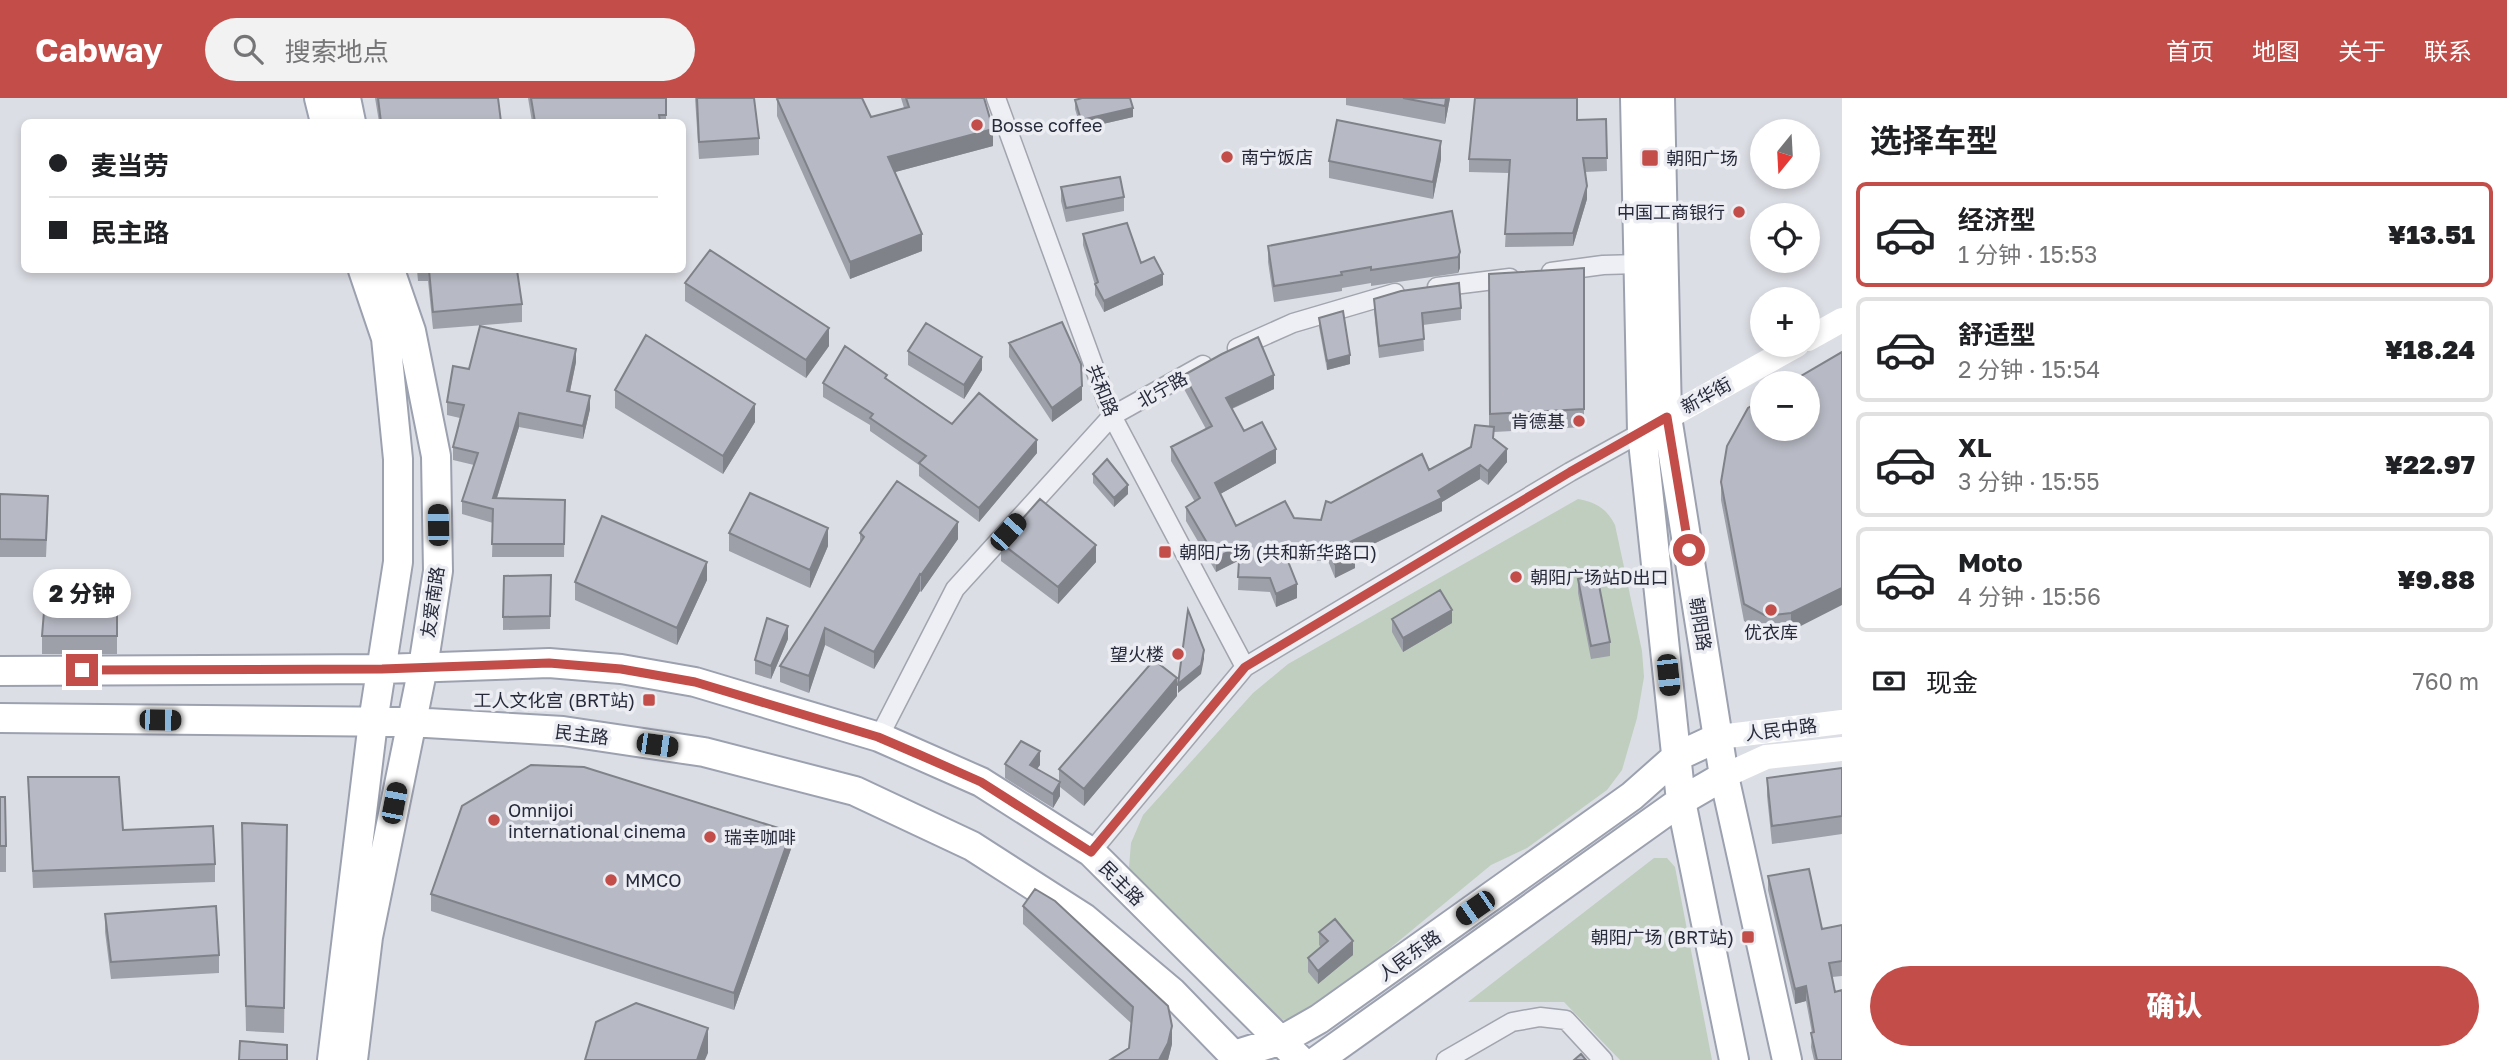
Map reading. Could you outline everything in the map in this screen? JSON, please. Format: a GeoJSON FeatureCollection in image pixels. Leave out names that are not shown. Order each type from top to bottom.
{"type":"FeatureCollection","features":[{"type":"Feature","properties":{"kind":"main road"},"geometry":{"type":"LineString","coordinates":[[319,98],[324,119]]}},
{"type":"Feature","properties":{"kind":"main road"},"geometry":{"type":"LineString","coordinates":[[346,98],[350,119]]}},
{"type":"Feature","properties":{"kind":"main road"},"geometry":{"type":"LineString","coordinates":[[1636,98],[1642,432],[1681,801],[1734,1060]]}},
{"type":"Feature","properties":{"kind":"main road","name":"朝阳路"},"geometry":{"type":"LineString","coordinates":[[1660,98],[1667,417],[1724,776],[1787,1060]]}},
{"type":"Feature","properties":{"kind":"main road"},"geometry":{"type":"LineString","coordinates":[[332,1060],[373,722],[398,562],[398,459],[386,338],[364,273]]}},
{"type":"Feature","properties":{"kind":"main road","name":"友爱南路"},"geometry":{"type":"LineString","coordinates":[[353,1060],[368,937],[423,667],[438,571],[436,456],[411,331],[391,273]]}},
{"type":"Feature","properties":{"kind":"main road"},"geometry":{"type":"LineString","coordinates":[[1820,332],[1842,320]]}},
{"type":"Feature","properties":{"kind":"main road","name":"新华街"},"geometry":{"type":"LineString","coordinates":[[1642,432],[1775,357]]}},
{"type":"Feature","properties":{"kind":"main road","name":"民主路"},"geometry":{"type":"LineString","coordinates":[[0,671],[382,669],[549,663],[621,669],[695,682],[878,737],[981,782],[1091,852],[1291,1050]]}},
{"type":"Feature","properties":{"kind":"main road","name":"民主路"},"geometry":{"type":"LineString","coordinates":[[0,718],[410,722],[563,731],[704,752],[855,791],[972,846],[1084,918],[1172,992],[1233,1058]]}},
{"type":"Feature","properties":{"kind":"main road","name":"人民中路"},"geometry":{"type":"LineString","coordinates":[[1719,737],[1842,722]]}},
{"type":"Feature","properties":{"kind":"main road","name":"人民东路"},"geometry":{"type":"LineString","coordinates":[[1233,1058],[1291,1050],[1319,1019],[1632,796],[1676,757],[1719,737]]}},
{"type":"Feature","properties":{"kind":"main road","name":"人民中路"},"geometry":{"type":"LineString","coordinates":[[1724,776],[1766,757],[1842,749]]}},
{"type":"Feature","properties":{"kind":"main road","name":"人民东路"},"geometry":{"type":"LineString","coordinates":[[1318,1060],[1681,801],[1724,776]]}},
{"type":"Feature","properties":{"kind":"street","name":"共和路"},"geometry":{"type":"LineString","coordinates":[[996,98],[1112,416],[1245,667]]}},
{"type":"Feature","properties":{"kind":"street","name":"北宁路"},"geometry":{"type":"LineString","coordinates":[[878,737],[956,589],[1112,416],[1217,357],[1293,323],[1399,292],[1603,265],[1639,264]]}},
{"type":"Feature","properties":{"kind":"street","name":"新华街"},"geometry":{"type":"LineString","coordinates":[[1091,852],[1245,667],[1642,432]]}},
{"type":"Feature","properties":{"kind":"street"},"geometry":{"type":"LineString","coordinates":[[1446,1060],[1512,1022],[1539,1017],[1566,1020],[1603,1060]]}},
{"type":"Feature","properties":{"kind":"green space"},"geometry":{"type":"Polygon","coordinates":[[[1578,499],[1600,507],[1615,525],[1642,651],[1644,677],[1637,718],[1622,770],[1607,790],[1527,848],[1491,865],[1309,1015],[1283,1020],[1260,1007],[1157,909],[1129,867],[1131,843],[1143,815],[1253,693],[1288,664],[1578,499]]]}},
{"type":"Feature","properties":{"kind":"green space"},"geometry":{"type":"Polygon","coordinates":[[[1654,858],[1667,858],[1675,867],[1712,1060],[1620,1060],[1564,1002],[1468,1002],[1654,858]]]}},
{"type":"Feature","properties":{"kind":"building"},"geometry":{"type":"Polygon","coordinates":[[[378,98],[498,98],[501,119],[381,119],[378,98]]]}},
{"type":"Feature","properties":{"kind":"building"},"geometry":{"type":"Polygon","coordinates":[[[531,98],[666,98],[666,115],[659,115],[660,119],[534,119],[531,98]]]}},
{"type":"Feature","properties":{"kind":"building"},"geometry":{"type":"Polygon","coordinates":[[[697,98],[754,98],[759,138],[699,142],[697,98]]]}},
{"type":"Feature","properties":{"kind":"building"},"geometry":{"type":"Polygon","coordinates":[[[862,98],[871,117],[909,107],[906,98],[984,98],[993,129],[888,157],[922,234],[850,262],[777,99],[862,98]]]}},
{"type":"Feature","properties":{"kind":"building"},"geometry":{"type":"Polygon","coordinates":[[[1130,98],[1133,108],[1081,120],[1075,100],[1130,98]]]}},
{"type":"Feature","properties":{"kind":"building"},"geometry":{"type":"Polygon","coordinates":[[[1403,98],[1446,98],[1445,106],[1403,98]]]}},
{"type":"Feature","properties":{"kind":"building"},"geometry":{"type":"Polygon","coordinates":[[[1475,98],[1577,98],[1577,120],[1606,119],[1607,158],[1583,158],[1587,186],[1573,233],[1505,234],[1510,160],[1469,159],[1475,98]]]}},
{"type":"Feature","properties":{"kind":"building"},"geometry":{"type":"Polygon","coordinates":[[[1337,120],[1441,141],[1433,182],[1329,161],[1337,120]]]}},
{"type":"Feature","properties":{"kind":"building"},"geometry":{"type":"Polygon","coordinates":[[[1120,177],[1124,197],[1066,208],[1061,187],[1120,177]]]}},
{"type":"Feature","properties":{"kind":"building"},"geometry":{"type":"Polygon","coordinates":[[[1452,211],[1460,252],[1458,257],[1371,270],[1371,267],[1341,272],[1342,275],[1274,286],[1268,246],[1452,211]]]}},
{"type":"Feature","properties":{"kind":"building"},"geometry":{"type":"Polygon","coordinates":[[[1127,223],[1141,263],[1154,257],[1163,274],[1104,301],[1095,284],[1098,282],[1083,234],[1127,223]]]}},
{"type":"Feature","properties":{"kind":"building"},"geometry":{"type":"Polygon","coordinates":[[[710,250],[829,328],[806,360],[685,283],[710,250]]]}},
{"type":"Feature","properties":{"kind":"building"},"geometry":{"type":"Polygon","coordinates":[[[1584,268],[1584,409],[1490,414],[1489,274],[1584,268]]]}},
{"type":"Feature","properties":{"kind":"building"},"geometry":{"type":"Polygon","coordinates":[[[429,273],[517,273],[522,304],[433,312],[429,273]]]}},
{"type":"Feature","properties":{"kind":"building"},"geometry":{"type":"Polygon","coordinates":[[[1459,283],[1461,308],[1422,313],[1424,339],[1379,346],[1374,299],[1401,291],[1459,283]]]}},
{"type":"Feature","properties":{"kind":"building"},"geometry":{"type":"Polygon","coordinates":[[[1343,311],[1350,355],[1327,361],[1319,318],[1343,311]]]}},
{"type":"Feature","properties":{"kind":"building"},"geometry":{"type":"Polygon","coordinates":[[[1062,322],[1081,364],[1082,386],[1052,408],[1009,343],[1062,322]]]}},
{"type":"Feature","properties":{"kind":"building"},"geometry":{"type":"Polygon","coordinates":[[[926,323],[982,357],[964,385],[908,351],[926,323]]]}},
{"type":"Feature","properties":{"kind":"building"},"geometry":{"type":"Polygon","coordinates":[[[480,326],[576,349],[567,391],[590,396],[583,426],[519,413],[493,498],[565,500],[564,544],[492,544],[493,509],[462,501],[478,453],[453,447],[464,405],[447,402],[453,366],[469,369],[480,326]]]}},
{"type":"Feature","properties":{"kind":"building"},"geometry":{"type":"Polygon","coordinates":[[[646,335],[755,404],[723,456],[615,390],[646,335]]]}},
{"type":"Feature","properties":{"kind":"building"},"geometry":{"type":"Polygon","coordinates":[[[1258,337],[1274,375],[1226,398],[1244,431],[1262,422],[1276,449],[1215,483],[1236,526],[1285,501],[1294,518],[1321,520],[1326,501],[1331,503],[1422,454],[1429,470],[1471,447],[1475,425],[1494,427],[1493,438],[1507,449],[1488,471],[1480,465],[1438,491],[1442,498],[1350,542],[1355,554],[1335,564],[1328,548],[1282,546],[1297,584],[1276,594],[1270,578],[1238,577],[1240,546],[1216,558],[1186,507],[1200,498],[1171,447],[1212,426],[1184,375],[1258,337]]]}},
{"type":"Feature","properties":{"kind":"building"},"geometry":{"type":"Polygon","coordinates":[[[845,346],[887,375],[885,378],[952,424],[979,393],[1037,440],[979,508],[919,463],[926,456],[870,418],[873,414],[823,383],[845,346]]]}},
{"type":"Feature","properties":{"kind":"building"},"geometry":{"type":"Polygon","coordinates":[[[1842,352],[1842,588],[1791,613],[1766,616],[1744,604],[1721,482],[1727,446],[1750,407],[1750,441],[1820,441],[1820,371],[1810,371],[1842,352]]]}},
{"type":"Feature","properties":{"kind":"building"},"geometry":{"type":"Polygon","coordinates":[[[1107,459],[1128,485],[1114,498],[1093,474],[1107,459]]]}},
{"type":"Feature","properties":{"kind":"building"},"geometry":{"type":"Polygon","coordinates":[[[897,481],[958,522],[920,574],[874,652],[825,628],[809,676],[780,666],[864,537],[860,533],[897,481]]]}},
{"type":"Feature","properties":{"kind":"building"},"geometry":{"type":"Polygon","coordinates":[[[750,493],[828,528],[810,570],[729,533],[750,493]]]}},
{"type":"Feature","properties":{"kind":"building"},"geometry":{"type":"Polygon","coordinates":[[[0,494],[48,496],[46,540],[0,539],[0,494]]]}},
{"type":"Feature","properties":{"kind":"building"},"geometry":{"type":"Polygon","coordinates":[[[1040,499],[1096,545],[1058,587],[1001,543],[1040,499]]]}},
{"type":"Feature","properties":{"kind":"building"},"geometry":{"type":"Polygon","coordinates":[[[602,516],[707,562],[677,628],[575,582],[602,516]]]}},
{"type":"Feature","properties":{"kind":"building"},"geometry":{"type":"Polygon","coordinates":[[[551,575],[550,616],[503,617],[504,576],[551,575]]]}},
{"type":"Feature","properties":{"kind":"building"},"geometry":{"type":"Polygon","coordinates":[[[1597,575],[1610,642],[1591,646],[1578,579],[1597,575]]]}},
{"type":"Feature","properties":{"kind":"building"},"geometry":{"type":"Polygon","coordinates":[[[46,587],[117,592],[117,636],[42,636],[46,587]]]}},
{"type":"Feature","properties":{"kind":"building"},"geometry":{"type":"Polygon","coordinates":[[[1440,590],[1452,610],[1403,638],[1392,619],[1440,590]]]}},
{"type":"Feature","properties":{"kind":"building"},"geometry":{"type":"Polygon","coordinates":[[[1188,610],[1204,650],[1201,665],[1178,684],[1188,610]]]}},
{"type":"Feature","properties":{"kind":"building"},"geometry":{"type":"Polygon","coordinates":[[[767,618],[788,626],[771,666],[755,660],[767,618]]]}},
{"type":"Feature","properties":{"kind":"building"},"geometry":{"type":"Polygon","coordinates":[[[1154,660],[1177,678],[1084,789],[1059,769],[1154,660]]]}},
{"type":"Feature","properties":{"kind":"building"},"geometry":{"type":"Polygon","coordinates":[[[1021,741],[1040,751],[1030,765],[1060,782],[1053,794],[1005,764],[1021,741]]]}},
{"type":"Feature","properties":{"kind":"building","name":"MMCO"},"geometry":{"type":"Polygon","coordinates":[[[531,765],[584,767],[791,832],[734,993],[431,894],[462,806],[531,765]]]}},
{"type":"Feature","properties":{"kind":"building"},"geometry":{"type":"Polygon","coordinates":[[[1842,768],[1842,816],[1772,826],[1767,778],[1842,768]]]}},
{"type":"Feature","properties":{"kind":"building"},"geometry":{"type":"Polygon","coordinates":[[[28,777],[119,777],[123,830],[213,826],[215,864],[33,871],[28,777]]]}},
{"type":"Feature","properties":{"kind":"building"},"geometry":{"type":"Polygon","coordinates":[[[0,797],[5,797],[6,846],[0,846],[0,797]]]}},
{"type":"Feature","properties":{"kind":"building"},"geometry":{"type":"Polygon","coordinates":[[[242,823],[287,825],[284,1008],[246,1006],[242,823]]]}},
{"type":"Feature","properties":{"kind":"building"},"geometry":{"type":"Polygon","coordinates":[[[1809,869],[1822,929],[1842,925],[1842,961],[1829,963],[1835,992],[1842,990],[1842,1060],[1817,1060],[1806,986],[1795,989],[1768,876],[1809,869]]]}},
{"type":"Feature","properties":{"kind":"building"},"geometry":{"type":"Polygon","coordinates":[[[1035,889],[1055,901],[1168,1006],[1172,1026],[1168,1043],[1159,1060],[1110,1060],[1129,1048],[1133,1007],[1023,906],[1035,889]]]}},
{"type":"Feature","properties":{"kind":"building"},"geometry":{"type":"Polygon","coordinates":[[[216,906],[219,955],[111,962],[105,914],[216,906]]]}},
{"type":"Feature","properties":{"kind":"building"},"geometry":{"type":"Polygon","coordinates":[[[1335,919],[1353,941],[1318,971],[1308,958],[1328,941],[1319,932],[1335,919]]]}},
{"type":"Feature","properties":{"kind":"building"},"geometry":{"type":"Polygon","coordinates":[[[636,1003],[708,1028],[697,1060],[585,1060],[596,1022],[636,1003]]]}},
{"type":"Feature","properties":{"kind":"building"},"geometry":{"type":"Polygon","coordinates":[[[240,1041],[287,1045],[287,1060],[239,1060],[240,1041]]]}},
{"type":"Feature","properties":{"kind":"building"},"geometry":{"type":"Polygon","coordinates":[[[1581,1054],[1586,1060],[1574,1060],[1581,1054]]]}},
{"type":"Feature","properties":{"kind":"place","name":"Bosse coffee"},"geometry":{"type":"Point","coordinates":[977,125]}},
{"type":"Feature","properties":{"kind":"place","name":"南宁饭店"},"geometry":{"type":"Point","coordinates":[1227,157]}},
{"type":"Feature","properties":{"kind":"place","name":"朝阳广场"},"geometry":{"type":"Point","coordinates":[1650,158]}},
{"type":"Feature","properties":{"kind":"place","name":"中国工商银行"},"geometry":{"type":"Point","coordinates":[1739,212]}},
{"type":"Feature","properties":{"kind":"place","name":"肯德基"},"geometry":{"type":"Point","coordinates":[1579,421]}},
{"type":"Feature","properties":{"kind":"place","name":"朝阳广场 (共和新华路口)"},"geometry":{"type":"Point","coordinates":[1165,552]}},
{"type":"Feature","properties":{"kind":"place","name":"朝阳广场站D出口"},"geometry":{"type":"Point","coordinates":[1516,577]}},
{"type":"Feature","properties":{"kind":"place","name":"优衣库"},"geometry":{"type":"Point","coordinates":[1771,610]}},
{"type":"Feature","properties":{"kind":"place","name":"望火楼"},"geometry":{"type":"Point","coordinates":[1178,654]}},
{"type":"Feature","properties":{"kind":"place","name":"工人文化宫 (BRT站)"},"geometry":{"type":"Point","coordinates":[649,700]}},
{"type":"Feature","properties":{"kind":"place","name":"Omnijoi international cinema"},"geometry":{"type":"Point","coordinates":[494,820]}},
{"type":"Feature","properties":{"kind":"place","name":"瑞幸咖啡"},"geometry":{"type":"Point","coordinates":[710,837]}},
{"type":"Feature","properties":{"kind":"place","name":"MMCO"},"geometry":{"type":"Point","coordinates":[611,880]}},
{"type":"Feature","properties":{"kind":"place","name":"朝阳广场 (BRT站)"},"geometry":{"type":"Point","coordinates":[1748,937]}},
{"type":"Feature","properties":{"kind":"route"},"geometry":{"type":"LineString","coordinates":[[82,670],[382,669],[549,663],[621,669],[695,682],[878,737],[920,755],[981,782],[1091,852],[1245,667],[1570,472],[1667,417],[1689,550]]}}]}
